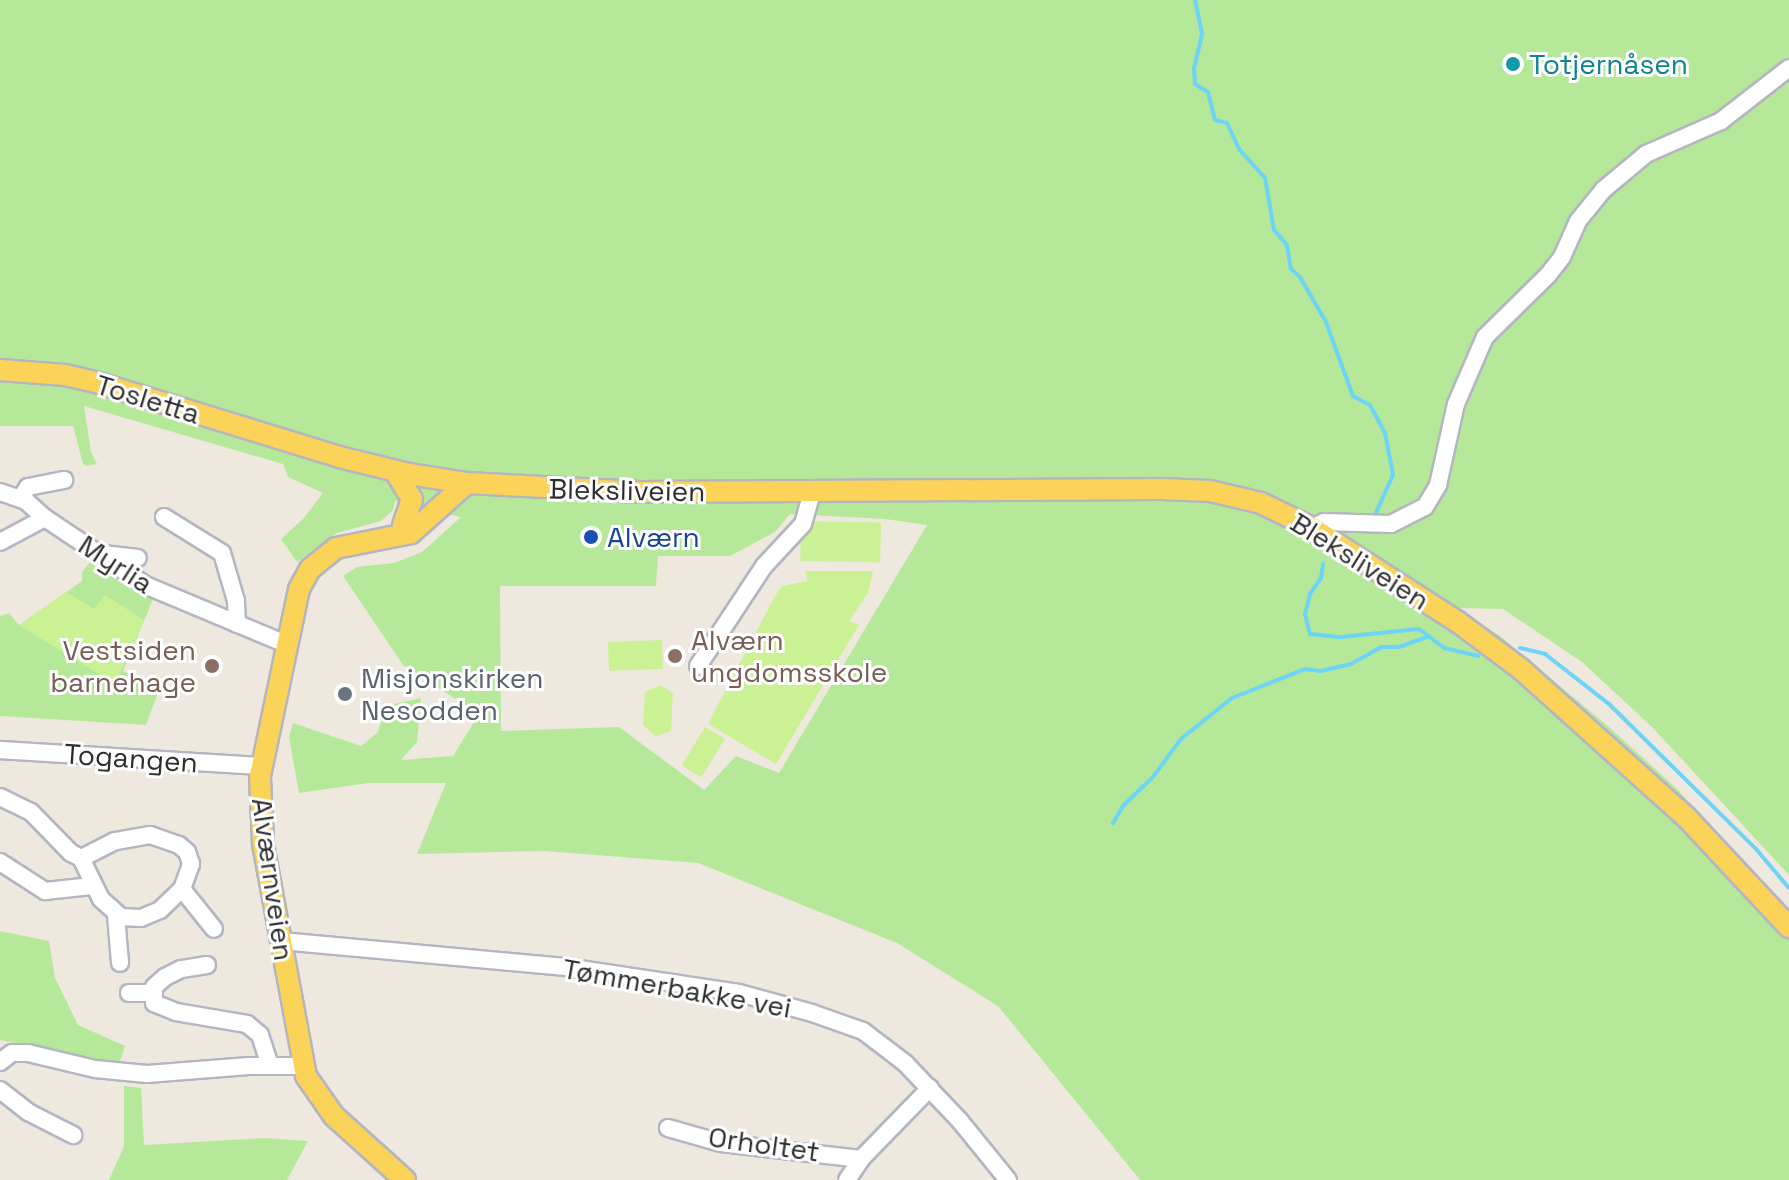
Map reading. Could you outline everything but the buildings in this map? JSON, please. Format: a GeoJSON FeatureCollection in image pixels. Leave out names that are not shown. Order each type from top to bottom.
{"type":"FeatureCollection","features":[{"type":"Feature","properties":{"kind":"main road","name":"Tosletta"},"geometry":{"type":"LineString","coordinates":[[0,370],[33,371],[99,383],[395,471]]}},
{"type":"Feature","properties":{"kind":"main road"},"geometry":{"type":"LineString","coordinates":[[395,471],[443,480]]}},
{"type":"Feature","properties":{"kind":"main road"},"geometry":{"type":"LineString","coordinates":[[395,471],[412,499],[403,525]]}},
{"type":"Feature","properties":{"kind":"main road","name":"Bleksliveien"},"geometry":{"type":"LineString","coordinates":[[443,480],[571,490],[1185,489],[1261,503],[1312,528],[1385,579],[1458,622],[1521,669],[1686,817],[1789,927]]}},
{"type":"Feature","properties":{"kind":"main road","name":"Alværnveien"},"geometry":{"type":"LineString","coordinates":[[376,539],[403,525],[443,480]]}},
{"type":"Feature","properties":{"kind":"main road","name":"Alværnveien"},"geometry":{"type":"LineString","coordinates":[[405,1180],[334,1116],[313,1089],[303,1066],[260,823],[261,766],[299,589],[316,562],[336,548],[411,533],[467,483]]}},
{"type":"Feature","properties":{"kind":"street"},"geometry":{"type":"LineString","coordinates":[[1312,528],[1324,522],[1391,524],[1425,507],[1438,485],[1456,404],[1485,337],[1548,275],[1562,257],[1578,221],[1603,190],[1646,154],[1721,121],[1789,68]]}},
{"type":"Feature","properties":{"kind":"street"},"geometry":{"type":"LineString","coordinates":[[0,492],[21,498],[28,487],[64,480]]}},
{"type":"Feature","properties":{"kind":"street"},"geometry":{"type":"LineString","coordinates":[[698,666],[764,566],[803,524],[812,492]]}},
{"type":"Feature","properties":{"kind":"street","name":"Myrlia"},"geometry":{"type":"LineString","coordinates":[[21,498],[45,518],[145,585],[286,644]]}},
{"type":"Feature","properties":{"kind":"street"},"geometry":{"type":"LineString","coordinates":[[164,517],[222,553],[236,601],[237,624]]}},
{"type":"Feature","properties":{"kind":"street"},"geometry":{"type":"LineString","coordinates":[[0,542],[45,518]]}},
{"type":"Feature","properties":{"kind":"street"},"geometry":{"type":"LineString","coordinates":[[95,553],[138,558]]}},
{"type":"Feature","properties":{"kind":"street","name":"Togangen"},"geometry":{"type":"LineString","coordinates":[[0,750],[261,766]]}},
{"type":"Feature","properties":{"kind":"street"},"geometry":{"type":"LineString","coordinates":[[0,797],[31,812],[71,853],[81,858],[92,886],[116,915],[120,963]]}},
{"type":"Feature","properties":{"kind":"street"},"geometry":{"type":"LineString","coordinates":[[81,858],[115,841],[154,836],[187,852],[191,864],[182,889],[152,914],[135,918],[116,915]]}},
{"type":"Feature","properties":{"kind":"street"},"geometry":{"type":"LineString","coordinates":[[0,862],[45,891],[92,886]]}},
{"type":"Feature","properties":{"kind":"street"},"geometry":{"type":"LineString","coordinates":[[182,889],[198,914],[214,929]]}},
{"type":"Feature","properties":{"kind":"street","name":"Tømmerbakke vei"},"geometry":{"type":"LineString","coordinates":[[281,941],[566,967],[739,993],[863,1031],[905,1063],[930,1088],[1008,1180]]}},
{"type":"Feature","properties":{"kind":"street"},"geometry":{"type":"LineString","coordinates":[[207,965],[175,971],[159,982],[152,1000],[161,1008],[247,1024],[262,1040],[270,1065]]}},
{"type":"Feature","properties":{"kind":"street"},"geometry":{"type":"LineString","coordinates":[[129,993],[153,993]]}},
{"type":"Feature","properties":{"kind":"street"},"geometry":{"type":"LineString","coordinates":[[0,1062],[12,1053],[28,1053],[95,1069],[147,1074],[270,1065],[303,1066]]}},
{"type":"Feature","properties":{"kind":"street","name":"Orholtet"},"geometry":{"type":"LineString","coordinates":[[847,1180],[861,1159],[930,1088]]}},
{"type":"Feature","properties":{"kind":"street"},"geometry":{"type":"LineString","coordinates":[[0,1090],[28,1112],[73,1135]]}},
{"type":"Feature","properties":{"kind":"street","name":"Orholtet"},"geometry":{"type":"LineString","coordinates":[[668,1128],[736,1146],[861,1159]]}},
{"type":"Feature","properties":{"kind":"green space"},"geometry":{"type":"Polygon","coordinates":[[[0,0],[1789,0],[1789,875],[1652,727],[1582,662],[1503,609],[1457,608],[1500,636],[1609,727],[1676,788],[1789,909],[1789,1180],[1140,1180],[998,1006],[897,943],[698,863],[545,851],[417,854],[446,783],[369,783],[299,793],[289,737],[293,723],[361,746],[378,732],[385,706],[421,698],[417,742],[401,760],[453,756],[479,714],[403,665],[343,576],[357,567],[394,563],[422,552],[461,517],[395,501],[393,510],[381,521],[337,533],[297,562],[281,539],[303,519],[323,493],[288,477],[283,464],[84,406],[91,452],[97,464],[83,464],[73,426],[0,426],[0,0]],[[790,514],[775,532],[730,556],[658,556],[656,586],[500,586],[501,731],[619,727],[704,790],[736,756],[779,773],[927,525],[885,519],[790,514]]]}},
{"type":"Feature","properties":{"kind":"green space"},"geometry":{"type":"Polygon","coordinates":[[[801,521],[881,522],[880,562],[800,561],[801,521]]]}},
{"type":"Feature","properties":{"kind":"green space"},"geometry":{"type":"Polygon","coordinates":[[[94,557],[154,597],[123,671],[159,690],[146,725],[0,716],[0,616],[9,613],[19,625],[82,581],[82,572],[94,557]]]}},
{"type":"Feature","properties":{"kind":"green space"},"geometry":{"type":"Polygon","coordinates":[[[805,571],[873,571],[868,593],[849,621],[859,625],[776,764],[708,724],[775,596],[782,586],[808,581],[805,571]]]}},
{"type":"Feature","properties":{"kind":"green space"},"geometry":{"type":"Polygon","coordinates":[[[66,592],[94,609],[105,595],[144,620],[115,684],[19,625],[66,592]]]}},
{"type":"Feature","properties":{"kind":"green space"},"geometry":{"type":"Polygon","coordinates":[[[662,640],[663,669],[609,671],[608,642],[662,640]]]}},
{"type":"Feature","properties":{"kind":"green space"},"geometry":{"type":"Polygon","coordinates":[[[660,685],[673,693],[671,731],[656,736],[643,725],[645,692],[660,685]]]}},
{"type":"Feature","properties":{"kind":"green space"},"geometry":{"type":"Polygon","coordinates":[[[705,727],[725,739],[702,777],[682,766],[705,727]]]}},
{"type":"Feature","properties":{"kind":"green space"},"geometry":{"type":"Polygon","coordinates":[[[0,931],[49,941],[55,978],[78,1025],[125,1046],[119,1064],[0,1040],[0,931]]]}},
{"type":"Feature","properties":{"kind":"green space"},"geometry":{"type":"Polygon","coordinates":[[[124,1086],[141,1088],[144,1145],[264,1138],[308,1141],[287,1180],[109,1180],[124,1146],[124,1086]]]}},
{"type":"Feature","properties":{"kind":"waterway"},"geometry":{"type":"LineString","coordinates":[[1195,0],[1202,34],[1194,68],[1195,84],[1208,92],[1215,120],[1227,123],[1239,149],[1265,178],[1274,230],[1287,245],[1291,269],[1300,277],[1326,322],[1353,396],[1370,405],[1385,433],[1393,475],[1374,517]]}},
{"type":"Feature","properties":{"kind":"waterway"},"geometry":{"type":"LineString","coordinates":[[1323,564],[1321,578],[1310,594],[1305,614],[1310,634],[1341,637],[1419,629],[1444,648],[1478,656]]}},
{"type":"Feature","properties":{"kind":"waterway"},"geometry":{"type":"LineString","coordinates":[[1113,823],[1124,805],[1153,777],[1181,739],[1232,698],[1305,669],[1321,671],[1351,664],[1382,647],[1399,647],[1429,636]]}},
{"type":"Feature","properties":{"kind":"waterway"},"geometry":{"type":"LineString","coordinates":[[1520,648],[1545,654],[1609,704],[1756,849],[1789,888]]}},
{"type":"Feature","properties":{"kind":"place","name":"Totjernåsen"},"geometry":{"type":"Point","coordinates":[1513,64]}},
{"type":"Feature","properties":{"kind":"place","name":"Alværn"},"geometry":{"type":"Point","coordinates":[591,537]}},
{"type":"Feature","properties":{"kind":"place","name":"Alværn ungdomsskole"},"geometry":{"type":"Point","coordinates":[675,656]}},
{"type":"Feature","properties":{"kind":"place","name":"Vestsiden barnehage"},"geometry":{"type":"Point","coordinates":[212,666]}},
{"type":"Feature","properties":{"kind":"place","name":"Misjonskirken Nesodden"},"geometry":{"type":"Point","coordinates":[345,694]}}]}
